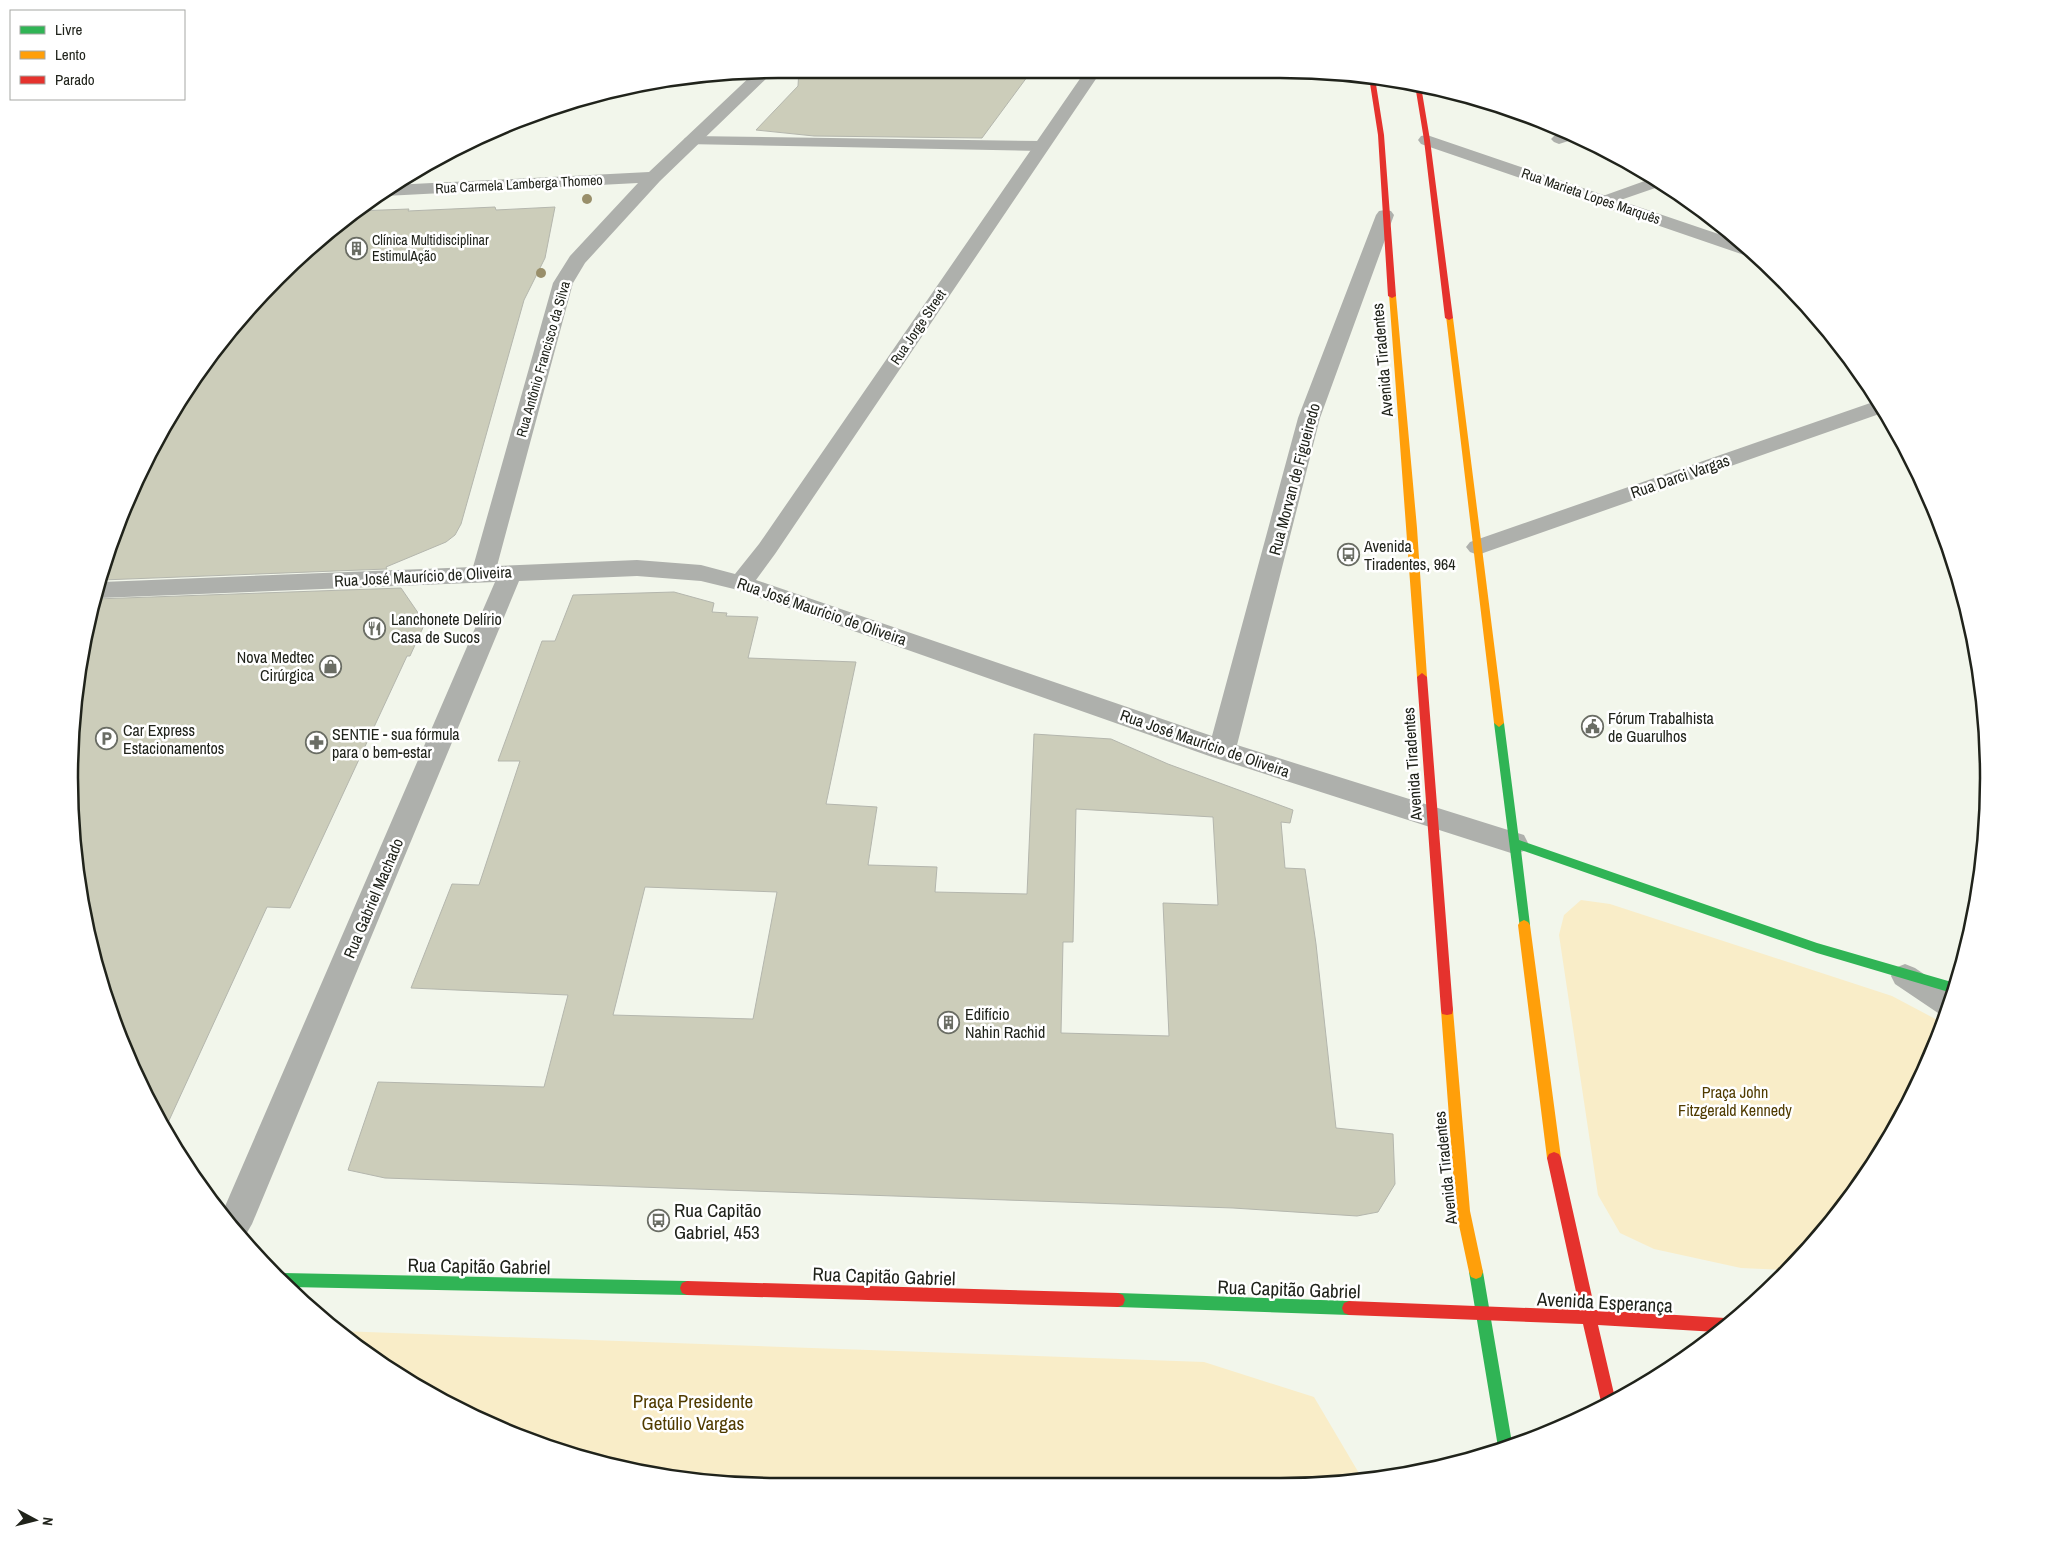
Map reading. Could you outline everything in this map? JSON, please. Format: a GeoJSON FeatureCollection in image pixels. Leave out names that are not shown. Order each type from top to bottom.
{"type":"FeatureCollection","features":[{"type":"Feature","properties":{"kind":"main road","name":"Avenida Tiradentes"},"geometry":{"type":"LineString","coordinates":[[1373,83],[1380,135],[1412,528],[1431,817],[1463,1211],[1484,1313],[1503,1441]]}},
{"type":"Feature","properties":{"kind":"main road"},"geometry":{"type":"LineString","coordinates":[[1419,91],[1427,140],[1552,1147],[1565,1215],[1591,1320],[1607,1396]]}},
{"type":"Feature","properties":{"kind":"main road"},"geometry":{"type":"LineString","coordinates":[[1514,843],[1817,948],[1948,986]]}},
{"type":"Feature","properties":{"kind":"main road","name":"Rua Capitão Gabriel"},"geometry":{"type":"LineString","coordinates":[[291,1280],[651,1286],[1484,1313]]}},
{"type":"Feature","properties":{"kind":"main road","name":"Avenida Esperança"},"geometry":{"type":"LineString","coordinates":[[1484,1313],[1591,1320],[1717,1325]]}},
{"type":"Feature","properties":{"kind":"street","name":"Rua Antônio Francisco da Silva"},"geometry":{"type":"LineString","coordinates":[[483,574],[563,283],[577,260],[654,177],[757,78]]}},
{"type":"Feature","properties":{"kind":"street","name":"Rua Jorge Street"},"geometry":{"type":"LineString","coordinates":[[741,582],[773,540],[1089,78]]}},
{"type":"Feature","properties":{"kind":"street","name":"Rua Marieta Lopes Marquês"},"geometry":{"type":"LineString","coordinates":[[1427,140],[1735,245]]}},
{"type":"Feature","properties":{"kind":"street","name":"Rua Carmela Lamberga Thomeo"},"geometry":{"type":"LineString","coordinates":[[396,190],[654,177]]}},
{"type":"Feature","properties":{"kind":"street","name":"Rua Morvan de Figueiredo"},"geometry":{"type":"LineString","coordinates":[[1222,750],[1309,418],[1386,215]]}},
{"type":"Feature","properties":{"kind":"street","name":"Rua Darci Vargas"},"geometry":{"type":"LineString","coordinates":[[1478,547],[1875,408]]}},
{"type":"Feature","properties":{"kind":"street","name":"Rua José Maurício de Oliveira"},"geometry":{"type":"LineString","coordinates":[[103,590],[637,568],[701,573],[741,582],[1222,750],[1514,843]]}},
{"type":"Feature","properties":{"kind":"street","name":"Rua Gabriel Machado"},"geometry":{"type":"LineString","coordinates":[[236,1221],[511,572]]}},
{"type":"Feature","properties":{"kind":"lane"},"geometry":{"type":"LineString","coordinates":[[1559,139],[1563,138]]}},
{"type":"Feature","properties":{"kind":"lane"},"geometry":{"type":"LineString","coordinates":[[691,141],[1042,146]]}},
{"type":"Feature","properties":{"kind":"lane"},"geometry":{"type":"LineString","coordinates":[[1606,200],[1652,184]]}},
{"type":"Feature","properties":{"kind":"lane"},"geometry":{"type":"LineString","coordinates":[[1899,972],[1943,1002]]}},
{"type":"Feature","properties":{"kind":"green space","name":"Praça John Fitzgerald Kennedy"},"geometry":{"type":"Polygon","coordinates":[[[1581,900],[1610,904],[1892,996],[1937,1020],[1908,1087],[1887,1128],[1863,1166],[1836,1204],[1807,1239],[1777,1270],[1741,1268],[1654,1249],[1620,1233],[1598,1195],[1559,935],[1564,915],[1581,900]]]}},
{"type":"Feature","properties":{"kind":"green space","name":"Praça Presidente Getúlio Vargas"},"geometry":{"type":"Polygon","coordinates":[[[349,1331],[1204,1362],[1314,1397],[1359,1473],[1280,1478],[778,1478],[732,1476],[686,1472],[641,1464],[596,1454],[552,1440],[510,1424],[427,1384],[349,1331]]]}},
{"type":"Feature","properties":{"kind":"building"},"geometry":{"type":"Polygon","coordinates":[[[798,78],[1026,78],[982,138],[814,136],[756,130],[798,86],[798,78]]]}},
{"type":"Feature","properties":{"kind":"building"},"geometry":{"type":"Polygon","coordinates":[[[495,207],[496,210],[555,207],[545,258],[524,300],[461,524],[455,535],[446,542],[386,567],[387,569],[106,580],[131,510],[150,468],[171,427],[222,351],[251,316],[283,283],[316,251],[351,222],[367,211],[409,209],[408,211],[495,207]]]}},
{"type":"Feature","properties":{"kind":"building"},"geometry":{"type":"Polygon","coordinates":[[[401,588],[425,623],[410,656],[407,656],[290,908],[267,907],[168,1122],[131,1045],[115,1003],[101,959],[83,869],[79,823],[79,732],[83,686],[100,599],[401,588]]]}},
{"type":"Feature","properties":{"kind":"building"},"geometry":{"type":"Polygon","coordinates":[[[674,592],[714,603],[712,612],[727,613],[726,616],[758,617],[748,658],[856,662],[826,804],[877,807],[868,865],[937,867],[935,892],[1027,894],[1034,734],[1111,739],[1168,764],[1293,810],[1290,823],[1281,822],[1285,868],[1305,869],[1316,944],[1336,1128],[1393,1134],[1395,1184],[1378,1212],[1357,1216],[1233,1208],[385,1178],[348,1170],[378,1082],[544,1087],[568,995],[411,988],[452,884],[479,885],[520,761],[498,761],[542,641],[555,641],[573,595],[674,592]],[[1076,809],[1073,942],[1063,942],[1061,1033],[1169,1036],[1163,903],[1218,905],[1213,817],[1076,809]],[[645,887],[613,1015],[753,1019],[777,892],[645,887]]]}},
{"type":"Feature","properties":{"kind":"traffic: fast"},"geometry":{"type":"LineString","coordinates":[[1499,723],[1524,925]]}},
{"type":"Feature","properties":{"kind":"traffic: fast"},"geometry":{"type":"LineString","coordinates":[[1514,843],[1817,948],[1948,986]]}},
{"type":"Feature","properties":{"kind":"traffic: fast"},"geometry":{"type":"LineString","coordinates":[[1476,1272],[1504,1441]]}},
{"type":"Feature","properties":{"kind":"traffic: fast"},"geometry":{"type":"LineString","coordinates":[[291,1280],[687,1288]]}},
{"type":"Feature","properties":{"kind":"traffic: fast"},"geometry":{"type":"LineString","coordinates":[[1118,1300],[1349,1308]]}},
{"type":"Feature","properties":{"kind":"traffic: slow"},"geometry":{"type":"LineString","coordinates":[[1392,296],[1412,528],[1422,677]]}},
{"type":"Feature","properties":{"kind":"traffic: slow"},"geometry":{"type":"LineString","coordinates":[[1449,318],[1499,723]]}},
{"type":"Feature","properties":{"kind":"traffic: slow"},"geometry":{"type":"LineString","coordinates":[[1524,925],[1554,1158]]}},
{"type":"Feature","properties":{"kind":"traffic: slow"},"geometry":{"type":"LineString","coordinates":[[1447,1010],[1463,1211],[1476,1272]]}},
{"type":"Feature","properties":{"kind":"traffic: jam"},"geometry":{"type":"LineString","coordinates":[[1373,83],[1381,135],[1392,296]]}},
{"type":"Feature","properties":{"kind":"traffic: jam"},"geometry":{"type":"LineString","coordinates":[[1419,91],[1427,140],[1449,318]]}},
{"type":"Feature","properties":{"kind":"traffic: jam"},"geometry":{"type":"LineString","coordinates":[[1422,677],[1447,1010]]}},
{"type":"Feature","properties":{"kind":"traffic: jam"},"geometry":{"type":"LineString","coordinates":[[1554,1158],[1607,1396]]}},
{"type":"Feature","properties":{"kind":"traffic: jam"},"geometry":{"type":"LineString","coordinates":[[687,1288],[1118,1300]]}},
{"type":"Feature","properties":{"kind":"traffic: jam"},"geometry":{"type":"LineString","coordinates":[[1349,1308],[1510,1313],[1717,1325]]}},
{"type":"Feature","properties":{"kind":"place","name":"Clínica Multidisciplinar EstimulAção"},"geometry":{"type":"Point","coordinates":[356,248]}},
{"type":"Feature","properties":{"kind":"place","name":"Avenida Tiradentes, 964"},"geometry":{"type":"Point","coordinates":[1348,555]}},
{"type":"Feature","properties":{"kind":"place","name":"Lanchonete Delírio Casa de Sucos"},"geometry":{"type":"Point","coordinates":[375,628]}},
{"type":"Feature","properties":{"kind":"place","name":"Nova Medtec Cirúrgica"},"geometry":{"type":"Point","coordinates":[330,666]}},
{"type":"Feature","properties":{"kind":"place","name":"Fórum Trabalhista de Guarulhos"},"geometry":{"type":"Point","coordinates":[1592,727]}},
{"type":"Feature","properties":{"kind":"place","name":"Car Express Estacionamentos"},"geometry":{"type":"Point","coordinates":[107,739]}},
{"type":"Feature","properties":{"kind":"place","name":"SENTIE - sua fórmula para o bem-estar"},"geometry":{"type":"Point","coordinates":[316,743]}},
{"type":"Feature","properties":{"kind":"place","name":"Edifício Nahin Rachid"},"geometry":{"type":"Point","coordinates":[949,1023]}},
{"type":"Feature","properties":{"kind":"place","name":"Rua Capitão Gabriel, 453"},"geometry":{"type":"Point","coordinates":[658,1221]}}]}
